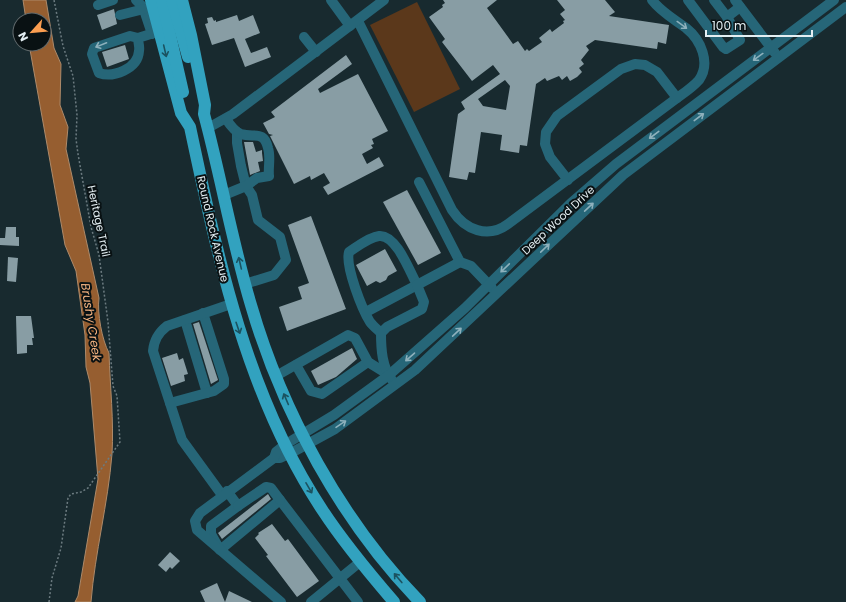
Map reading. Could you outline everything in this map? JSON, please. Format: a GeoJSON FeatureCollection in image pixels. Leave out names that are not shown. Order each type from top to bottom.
{"type":"FeatureCollection","features":[{"type":"Feature","properties":{"kind":"main road"},"geometry":{"type":"LineString","coordinates":[[162,0],[190,127]]}},
{"type":"Feature","properties":{"kind":"main road"},"geometry":{"type":"LineString","coordinates":[[172,0],[204,114]]}},
{"type":"Feature","properties":{"kind":"main road","name":"Round Rock Avenue"},"geometry":{"type":"LineString","coordinates":[[182,0],[191,35],[205,105],[204,114],[245,284],[256,322],[276,376],[305,439],[326,476],[356,522],[396,575],[420,602]]}},
{"type":"Feature","properties":{"kind":"main road","name":"Round Rock Avenue"},"geometry":{"type":"LineString","coordinates":[[148,5],[181,113],[190,127],[231,304],[258,382],[288,449],[322,510],[360,562],[394,602]]}},
{"type":"Feature","properties":{"kind":"main road"},"geometry":{"type":"LineString","coordinates":[[373,577],[385,582],[404,602]]}},
{"type":"Feature","properties":{"kind":"street"},"geometry":{"type":"LineString","coordinates":[[98,5],[113,0]]}},
{"type":"Feature","properties":{"kind":"street"},"geometry":{"type":"LineString","coordinates":[[136,0],[148,5]]}},
{"type":"Feature","properties":{"kind":"street"},"geometry":{"type":"LineString","coordinates":[[331,0],[354,23],[456,217],[467,227],[484,232],[499,229],[607,151],[700,79],[704,69],[703,53],[690,32],[664,12],[652,0]]}},
{"type":"Feature","properties":{"kind":"street"},"geometry":{"type":"LineString","coordinates":[[688,0],[726,49],[740,40],[727,17],[714,0]]}},
{"type":"Feature","properties":{"kind":"street","name":"Deep Wood Drive"},"geometry":{"type":"LineString","coordinates":[[224,493],[274,458],[280,458],[288,449],[305,439],[334,415],[389,375],[465,308],[572,203],[616,164],[834,0]]}},
{"type":"Feature","properties":{"kind":"street"},"geometry":{"type":"LineString","coordinates":[[208,128],[226,119],[382,1]]}},
{"type":"Feature","properties":{"kind":"street"},"geometry":{"type":"LineString","coordinates":[[727,17],[738,3],[779,58]]}},
{"type":"Feature","properties":{"kind":"street"},"geometry":{"type":"LineString","coordinates":[[120,15],[148,5]]}},
{"type":"Feature","properties":{"kind":"street","name":"Deep Wood Drive"},"geometry":{"type":"LineString","coordinates":[[305,439],[335,429],[415,370],[623,175],[846,7]]}},
{"type":"Feature","properties":{"kind":"street"},"geometry":{"type":"LineString","coordinates":[[138,38],[139,52],[135,61],[126,69],[106,75],[99,73],[92,54],[94,48],[130,36],[138,38],[156,32]]}},
{"type":"Feature","properties":{"kind":"street"},"geometry":{"type":"LineString","coordinates":[[304,37],[316,52]]}},
{"type":"Feature","properties":{"kind":"street"},"geometry":{"type":"LineString","coordinates":[[568,180],[550,157],[545,144],[546,132],[557,116],[622,69],[635,64],[645,65],[657,72],[677,98]]}},
{"type":"Feature","properties":{"kind":"street"},"geometry":{"type":"LineString","coordinates":[[224,195],[246,186],[257,178],[270,176],[268,148],[264,139],[260,135],[242,134],[238,132],[226,119]]}},
{"type":"Feature","properties":{"kind":"street"},"geometry":{"type":"LineString","coordinates":[[238,132],[237,143],[246,186],[252,195],[258,220],[280,237],[286,260],[274,275],[245,284]]}},
{"type":"Feature","properties":{"kind":"street"},"geometry":{"type":"LineString","coordinates":[[607,151],[623,175]]}},
{"type":"Feature","properties":{"kind":"street"},"geometry":{"type":"LineString","coordinates":[[419,182],[460,262],[470,266],[497,294]]}},
{"type":"Feature","properties":{"kind":"street"},"geometry":{"type":"LineString","coordinates":[[381,333],[387,327],[422,309],[424,302],[417,285],[394,243],[387,237],[379,236],[349,252],[347,259],[348,267],[371,323],[381,333],[383,358],[389,375],[396,385]]}},
{"type":"Feature","properties":{"kind":"street"},"geometry":{"type":"LineString","coordinates":[[366,312],[460,262]]}},
{"type":"Feature","properties":{"kind":"street"},"geometry":{"type":"LineString","coordinates":[[231,304],[167,326],[161,330],[154,342],[153,352],[182,440],[224,493],[238,506]]}},
{"type":"Feature","properties":{"kind":"street"},"geometry":{"type":"LineString","coordinates":[[170,403],[207,393],[221,388],[224,384],[224,379],[203,313]]}},
{"type":"Feature","properties":{"kind":"street"},"geometry":{"type":"LineString","coordinates":[[185,320],[207,393]]}},
{"type":"Feature","properties":{"kind":"street"},"geometry":{"type":"LineString","coordinates":[[276,376],[348,335],[355,338],[368,362],[389,375]]}},
{"type":"Feature","properties":{"kind":"street"},"geometry":{"type":"LineString","coordinates":[[296,365],[311,391],[322,394],[368,362]]}},
{"type":"Feature","properties":{"kind":"street"},"geometry":{"type":"LineString","coordinates":[[220,550],[211,534],[211,526],[266,488],[271,488],[358,602]]}},
{"type":"Feature","properties":{"kind":"street"},"geometry":{"type":"LineString","coordinates":[[224,493],[200,513],[195,521],[197,530],[281,602]]}},
{"type":"Feature","properties":{"kind":"street"},"geometry":{"type":"LineString","coordinates":[[220,550],[280,500]]}},
{"type":"Feature","properties":{"kind":"street"},"geometry":{"type":"LineString","coordinates":[[311,602],[360,562]]}},
{"type":"Feature","properties":{"kind":"path","name":"Heritage Trail"},"geometry":{"type":"LineString","coordinates":[[49,602],[52,578],[61,548],[68,498],[76,492],[85,491],[120,442],[117,396],[113,386],[108,322],[101,270],[76,139],[78,115],[73,76],[63,46],[54,0]]}},
{"type":"Feature","properties":{"kind":"shaded area"},"geometry":{"type":"Polygon","coordinates":[[[417,2],[460,89],[414,112],[370,25],[417,2]]]}},
{"type":"Feature","properties":{"kind":"water"},"geometry":{"type":"Polygon","coordinates":[[[23,0],[46,0],[48,12],[25,12],[23,0]]]}},
{"type":"Feature","properties":{"kind":"water","name":"Brushy Creek"},"geometry":{"type":"Polygon","coordinates":[[[52,36],[54,48],[61,64],[60,105],[68,127],[66,149],[99,298],[99,311],[104,341],[109,353],[112,454],[108,491],[95,565],[91,602],[75,602],[78,596],[98,479],[90,383],[86,367],[85,335],[76,271],[65,245],[30,52],[52,52],[52,36]]]}},
{"type":"Feature","properties":{"kind":"building"},"geometry":{"type":"Polygon","coordinates":[[[443,0],[497,0],[487,8],[513,44],[518,41],[525,51],[527,49],[529,51],[542,42],[539,38],[550,29],[552,32],[564,23],[563,21],[565,20],[560,14],[565,10],[557,0],[605,0],[615,12],[609,16],[669,25],[666,44],[658,42],[657,49],[595,40],[586,46],[589,50],[581,60],[584,64],[579,68],[582,72],[577,77],[570,81],[567,76],[562,80],[559,76],[547,81],[545,78],[536,84],[527,146],[520,145],[519,153],[500,150],[502,135],[481,132],[475,173],[469,172],[467,180],[449,177],[458,114],[465,109],[461,102],[500,74],[493,65],[472,81],[442,42],[445,39],[429,17],[443,7],[442,5],[445,3],[443,0]],[[505,80],[478,99],[483,106],[506,110],[510,86],[505,80]]]}},
{"type":"Feature","properties":{"kind":"building"},"geometry":{"type":"Polygon","coordinates":[[[114,9],[117,24],[102,30],[97,15],[114,9]]]}},
{"type":"Feature","properties":{"kind":"building"},"geometry":{"type":"Polygon","coordinates":[[[237,15],[239,21],[253,15],[260,33],[245,39],[251,53],[267,47],[271,57],[245,67],[234,38],[212,45],[205,24],[208,23],[207,18],[212,17],[214,21],[216,20],[216,22],[237,15]]]}},
{"type":"Feature","properties":{"kind":"building"},"geometry":{"type":"Polygon","coordinates":[[[125,45],[129,59],[107,67],[102,52],[125,45]]]}},
{"type":"Feature","properties":{"kind":"building"},"geometry":{"type":"Polygon","coordinates":[[[346,55],[352,64],[318,89],[320,93],[358,74],[388,131],[372,139],[374,144],[371,145],[373,148],[362,154],[367,164],[379,157],[384,166],[328,195],[323,187],[330,183],[324,173],[311,180],[310,176],[294,184],[270,136],[273,135],[269,134],[263,123],[275,117],[271,112],[346,55]]]}},
{"type":"Feature","properties":{"kind":"building"},"geometry":{"type":"Polygon","coordinates":[[[244,142],[253,142],[256,152],[262,150],[263,161],[258,162],[260,171],[250,175],[244,142]]]}},
{"type":"Feature","properties":{"kind":"building"},"geometry":{"type":"Polygon","coordinates":[[[407,190],[441,253],[418,265],[383,202],[407,190]]]}},
{"type":"Feature","properties":{"kind":"building"},"geometry":{"type":"Polygon","coordinates":[[[311,216],[346,309],[287,331],[279,307],[302,299],[298,287],[309,283],[288,225],[311,216]]]}},
{"type":"Feature","properties":{"kind":"building"},"geometry":{"type":"Polygon","coordinates":[[[6,227],[16,227],[16,237],[19,237],[19,246],[0,245],[0,238],[5,238],[6,227]]]}},
{"type":"Feature","properties":{"kind":"building"},"geometry":{"type":"Polygon","coordinates":[[[385,249],[397,271],[380,283],[376,281],[367,286],[356,265],[385,249]]]}},
{"type":"Feature","properties":{"kind":"building"},"geometry":{"type":"Polygon","coordinates":[[[8,257],[18,258],[16,282],[7,281],[8,257]]]}},
{"type":"Feature","properties":{"kind":"building"},"geometry":{"type":"Polygon","coordinates":[[[16,316],[31,316],[34,338],[32,338],[33,345],[27,345],[27,353],[17,354],[16,316]]]}},
{"type":"Feature","properties":{"kind":"building"},"geometry":{"type":"Polygon","coordinates":[[[199,322],[218,380],[211,384],[193,324],[199,322]]]}},
{"type":"Feature","properties":{"kind":"building"},"geometry":{"type":"Polygon","coordinates":[[[352,348],[357,359],[336,377],[318,385],[311,371],[352,348]]]}},
{"type":"Feature","properties":{"kind":"building"},"geometry":{"type":"Polygon","coordinates":[[[177,353],[179,360],[183,358],[188,374],[184,375],[185,381],[171,386],[162,358],[177,353]]]}},
{"type":"Feature","properties":{"kind":"building"},"geometry":{"type":"Polygon","coordinates":[[[268,494],[271,499],[222,539],[218,533],[268,494]]]}},
{"type":"Feature","properties":{"kind":"building"},"geometry":{"type":"Polygon","coordinates":[[[272,524],[285,541],[288,539],[319,581],[297,597],[266,556],[268,555],[255,538],[259,534],[258,533],[272,524]]]}},
{"type":"Feature","properties":{"kind":"building"},"geometry":{"type":"Polygon","coordinates":[[[170,552],[180,561],[172,569],[170,567],[166,572],[158,565],[170,552]]]}},
{"type":"Feature","properties":{"kind":"building"},"geometry":{"type":"Polygon","coordinates":[[[217,583],[225,602],[205,602],[200,591],[217,583]]]}},
{"type":"Feature","properties":{"kind":"building"},"geometry":{"type":"Polygon","coordinates":[[[229,591],[252,602],[225,602],[229,591]]]}}]}
